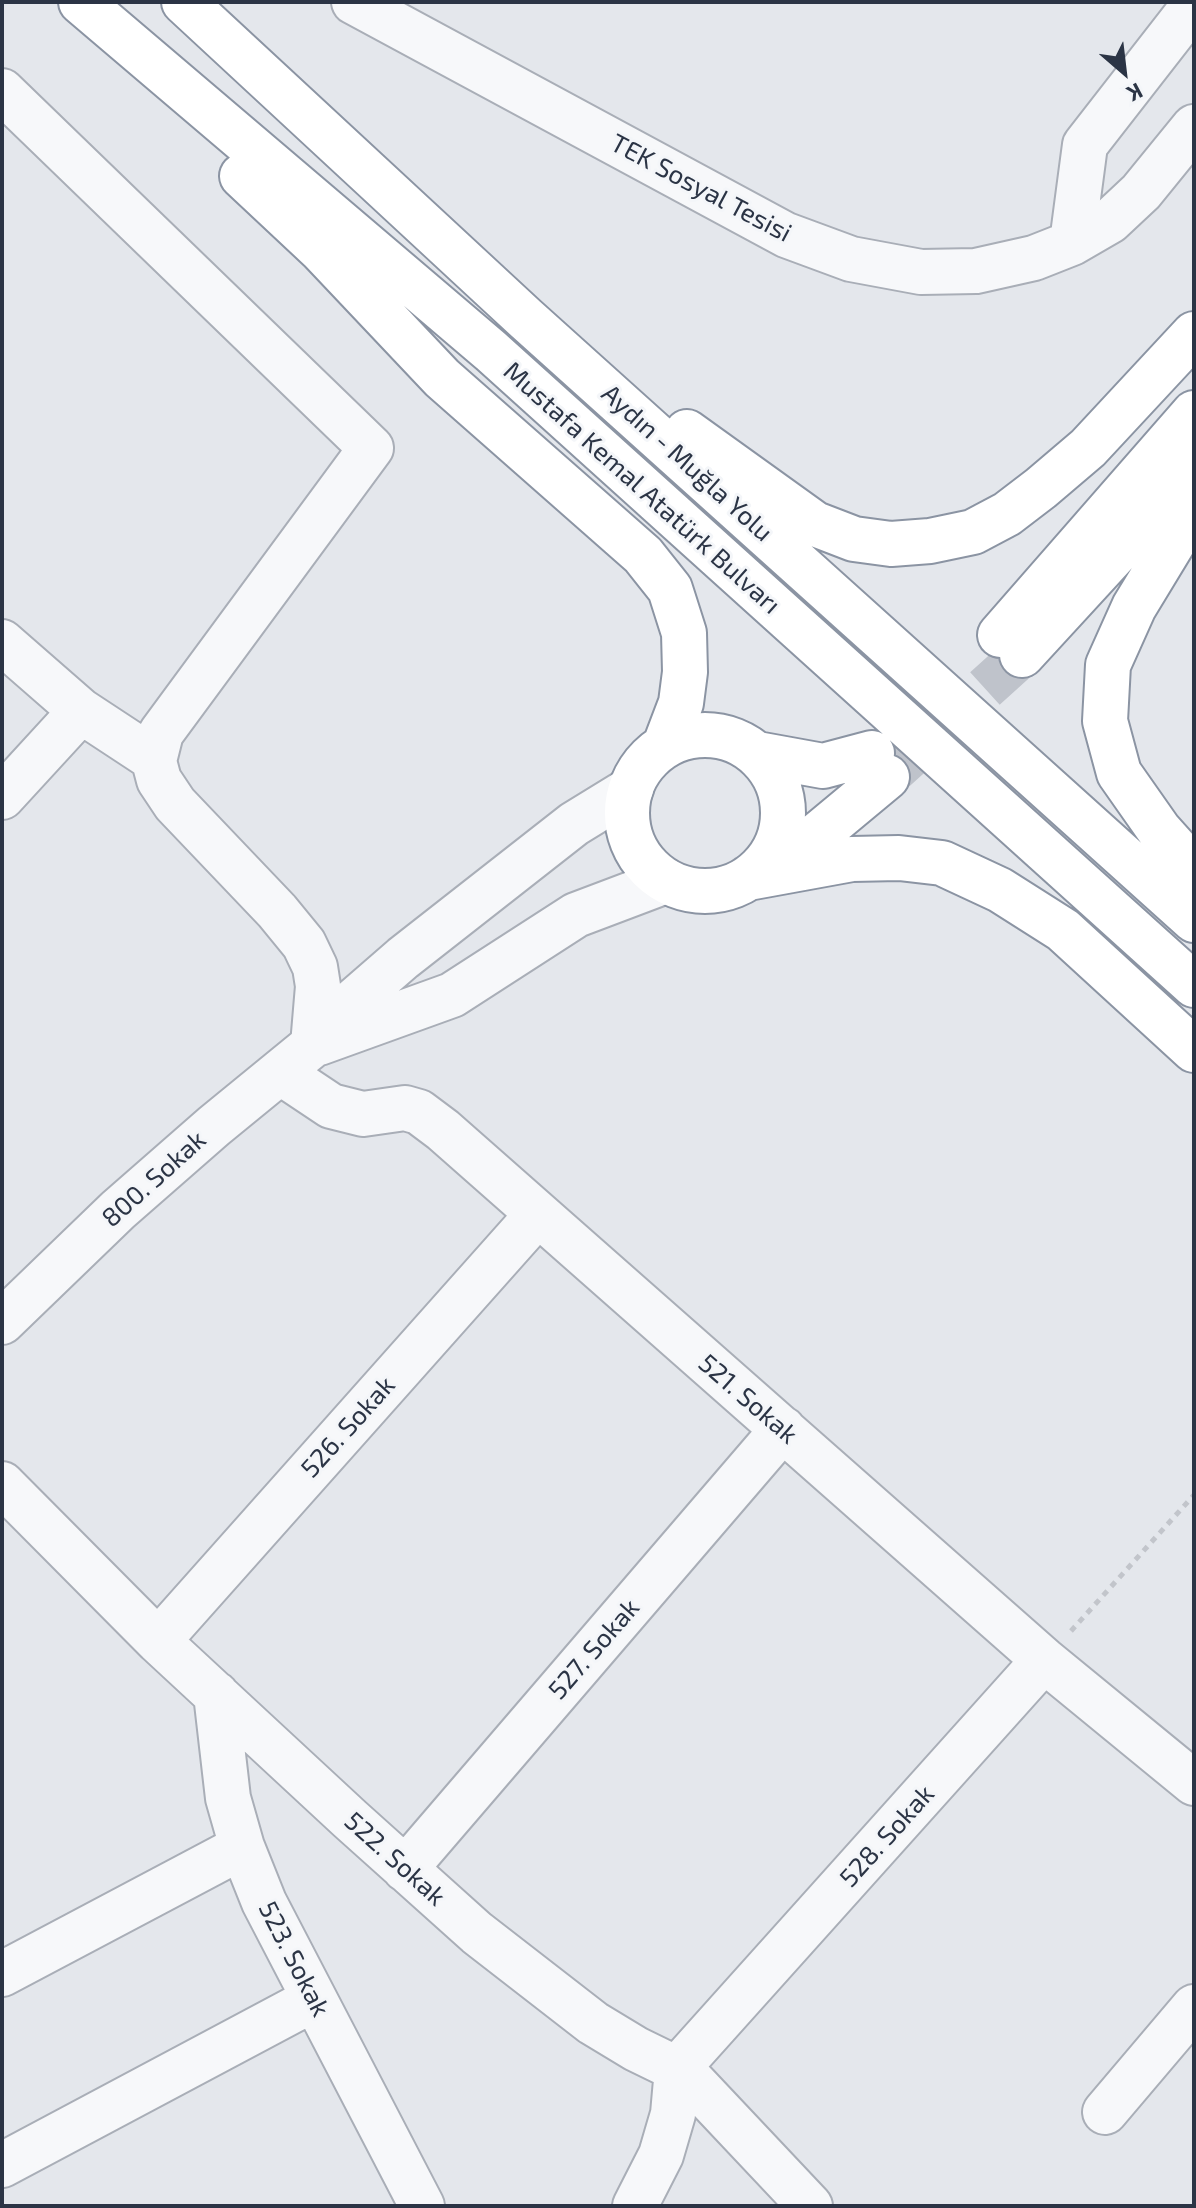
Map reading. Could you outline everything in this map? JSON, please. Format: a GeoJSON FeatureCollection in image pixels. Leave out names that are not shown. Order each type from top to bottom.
{"type":"FeatureCollection","features":[{"type":"Feature","properties":{"kind":"highway"},"geometry":{"type":"LineString","coordinates":[[80,2],[172,110],[321,250],[442,378],[643,555],[670,589],[684,633],[685,672],[681,703],[665,745]]}},
{"type":"Feature","properties":{"kind":"highway","name":"Mustafa Kemal Atatürk Bulvarı"},"geometry":{"type":"LineString","coordinates":[[80,2],[491,351],[1194,985]]}},
{"type":"Feature","properties":{"kind":"highway","name":"Aydın - Muğla Yolu"},"geometry":{"type":"LineString","coordinates":[[184,2],[525,318],[1194,920]]}},
{"type":"Feature","properties":{"kind":"highway"},"geometry":{"type":"LineString","coordinates":[[525,318],[815,524],[854,539],[891,544],[930,541],[973,532],[1007,514],[1088,448],[1194,334]]}},
{"type":"Feature","properties":{"kind":"highway"},"geometry":{"type":"LineString","coordinates":[[1194,413],[1011,645],[1194,468]]}},
{"type":"Feature","properties":{"kind":"highway"},"geometry":{"type":"LineString","coordinates":[[1194,515],[1182,528],[1134,607],[1108,665],[1105,721],[1119,773],[1159,830],[1194,869]]}},
{"type":"Feature","properties":{"kind":"highway"},"geometry":{"type":"LineString","coordinates":[[757,754],[823,766],[880,765],[816,836],[760,865],[728,887],[707,891],[666,881],[646,864],[632,841],[627,815],[631,789],[638,772],[665,745],[688,736],[713,734],[737,741],[757,754],[774,775],[783,800],[782,827],[760,865]]}},
{"type":"Feature","properties":{"kind":"highway"},"geometry":{"type":"LineString","coordinates":[[760,865],[899,858],[942,863],[1000,890],[1063,930],[1194,1050]]}},
{"type":"Feature","properties":{"kind":"street","name":"TEK Sosyal Tesisi"},"geometry":{"type":"LineString","coordinates":[[354,2],[786,235],[851,259],[921,272],[976,271],[1034,258],[1072,243],[1110,221],[1141,192],[1194,127]]}},
{"type":"Feature","properties":{"kind":"street"},"geometry":{"type":"LineString","coordinates":[[1072,243],[1085,145],[1194,5]]}},
{"type":"Feature","properties":{"kind":"street"},"geometry":{"type":"LineString","coordinates":[[2,91],[371,448],[161,733],[154,759],[159,780],[175,804],[277,911],[304,944],[315,967],[318,986],[297,1058]]}},
{"type":"Feature","properties":{"kind":"street"},"geometry":{"type":"LineString","coordinates":[[2,642],[81,711],[154,759]]}},
{"type":"Feature","properties":{"kind":"street"},"geometry":{"type":"LineString","coordinates":[[2,797],[81,711]]}},
{"type":"Feature","properties":{"kind":"street","name":"800. Sokak"},"geometry":{"type":"LineString","coordinates":[[2,1322],[118,1210],[297,1058],[342,1011],[403,958],[574,824],[631,789]]}},
{"type":"Feature","properties":{"kind":"street","name":"800. Sokak"},"geometry":{"type":"LineString","coordinates":[[297,1058],[452,995],[576,915],[666,881]]}},
{"type":"Feature","properties":{"kind":"street","name":"521. Sokak"},"geometry":{"type":"LineString","coordinates":[[297,1058],[316,1098],[346,1111],[363,1114],[405,1108],[419,1112],[443,1130],[1044,1660],[1194,1783]]}},
{"type":"Feature","properties":{"kind":"street","name":"526. Sokak"},"geometry":{"type":"LineString","coordinates":[[158,1641],[538,1214]]}},
{"type":"Feature","properties":{"kind":"street","name":"527. Sokak"},"geometry":{"type":"LineString","coordinates":[[405,1869],[783,1429]]}},
{"type":"Feature","properties":{"kind":"street","name":"522. Sokak"},"geometry":{"type":"LineString","coordinates":[[2,1484],[158,1641],[405,1869],[477,1933],[593,2023],[677,2069],[695,2084],[810,2206]]}},
{"type":"Feature","properties":{"kind":"street","name":"528. Sokak"},"geometry":{"type":"LineString","coordinates":[[677,2069],[1044,1660]]}},
{"type":"Feature","properties":{"kind":"street","name":"523. Sokak"},"geometry":{"type":"LineString","coordinates":[[216,1694],[228,1798],[242,1847],[264,1902],[422,2206]]}},
{"type":"Feature","properties":{"kind":"street"},"geometry":{"type":"LineString","coordinates":[[2,1974],[242,1847]]}},
{"type":"Feature","properties":{"kind":"street"},"geometry":{"type":"LineString","coordinates":[[2,2165],[314,1999]]}},
{"type":"Feature","properties":{"kind":"street"},"geometry":{"type":"LineString","coordinates":[[1105,2112],[1194,2007]]}},
{"type":"Feature","properties":{"kind":"street"},"geometry":{"type":"LineString","coordinates":[[635,2206],[661,2155],[673,2114],[677,2069]]}},
{"type":"Feature","properties":{"kind":"path"},"geometry":{"type":"LineString","coordinates":[[1044,1660],[1194,1495]]}},
{"type":"Feature","properties":{"kind":"tunnel"},"geometry":{"type":"LineString","coordinates":[[887,777],[1022,655]]}}]}
